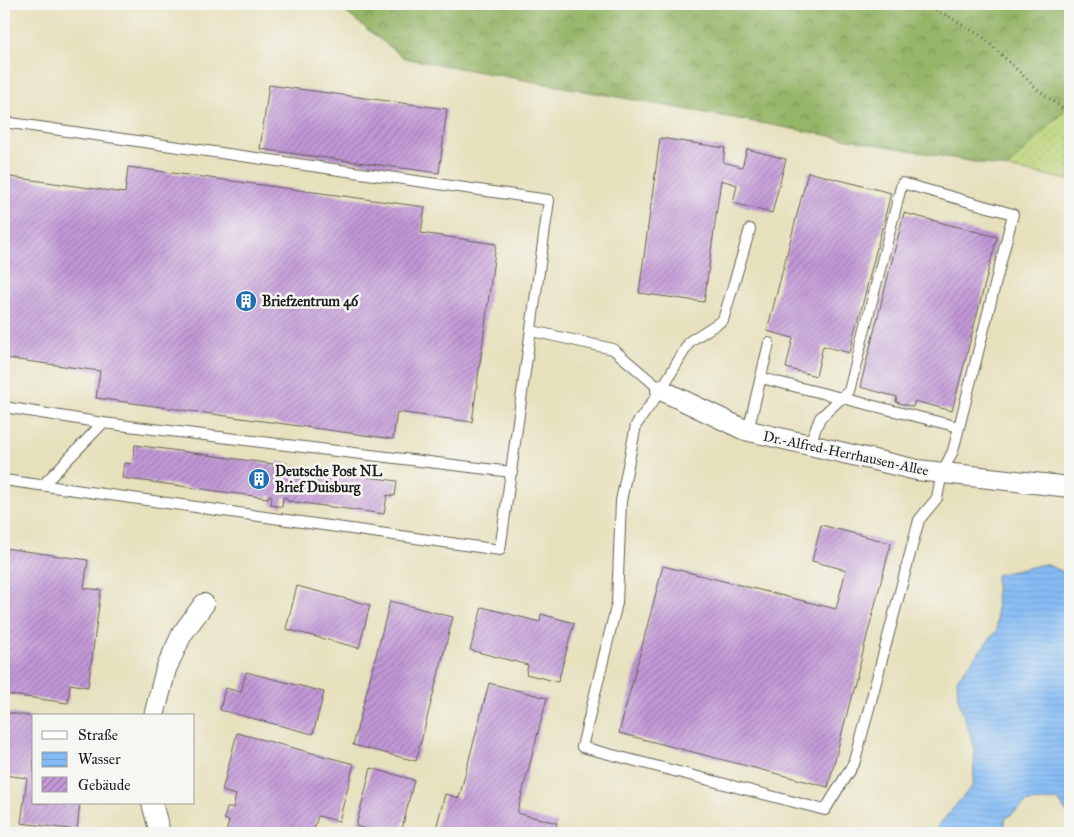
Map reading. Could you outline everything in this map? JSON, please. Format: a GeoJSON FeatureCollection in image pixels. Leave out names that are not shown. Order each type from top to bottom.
{"type":"FeatureCollection","features":[{"type":"Feature","properties":{"kind":"street","name":"Dr.-Alfred-Herrhausen-Allee"},"geometry":{"type":"LineString","coordinates":[[661,390],[748,431],[917,470],[1070,487]]}},
{"type":"Feature","properties":{"kind":"street"},"geometry":{"type":"LineString","coordinates":[[155,714],[166,669],[182,634],[204,604]]}},
{"type":"Feature","properties":{"kind":"street"},"geometry":{"type":"LineString","coordinates":[[152,804],[160,833]]}},
{"type":"Feature","properties":{"kind":"lane"},"geometry":{"type":"LineString","coordinates":[[4,122],[549,200],[500,550],[4,480]]}},
{"type":"Feature","properties":{"kind":"lane"},"geometry":{"type":"LineString","coordinates":[[750,229],[723,320],[690,340],[661,390],[636,425],[621,501],[617,603],[582,747],[824,810],[855,761],[919,520],[937,498],[942,473],[953,451],[1013,214],[902,183],[848,391],[820,418],[809,445]]}},
{"type":"Feature","properties":{"kind":"lane"},"geometry":{"type":"LineString","coordinates":[[532,331],[613,349],[661,390]]}},
{"type":"Feature","properties":{"kind":"lane"},"geometry":{"type":"LineString","coordinates":[[748,431],[769,342]]}},
{"type":"Feature","properties":{"kind":"lane"},"geometry":{"type":"LineString","coordinates":[[761,378],[959,427]]}},
{"type":"Feature","properties":{"kind":"lane"},"geometry":{"type":"LineString","coordinates":[[4,408],[103,423],[512,472]]}},
{"type":"Feature","properties":{"kind":"lane"},"geometry":{"type":"LineString","coordinates":[[43,485],[103,423]]}},
{"type":"Feature","properties":{"kind":"path"},"geometry":{"type":"LineString","coordinates":[[922,4],[948,16],[983,37],[1038,90],[1070,114]]}},
{"type":"Feature","properties":{"kind":"green space"},"geometry":{"type":"Polygon","coordinates":[[[335,4],[1070,4],[1070,105],[1007,168],[404,58],[335,4]]]}},
{"type":"Feature","properties":{"kind":"green space"},"geometry":{"type":"Polygon","coordinates":[[[1070,105],[1070,180],[1007,168],[1070,105]]]}},
{"type":"Feature","properties":{"kind":"water"},"geometry":{"type":"Polygon","coordinates":[[[1045,564],[1070,575],[1070,817],[1058,800],[1028,802],[1005,819],[1004,833],[932,833],[973,785],[975,749],[958,698],[957,679],[997,630],[996,575],[1045,564]]]}},
{"type":"Feature","properties":{"kind":"building"},"geometry":{"type":"Polygon","coordinates":[[[269,85],[447,109],[439,173],[260,149],[269,85]]]}},
{"type":"Feature","properties":{"kind":"building"},"geometry":{"type":"Polygon","coordinates":[[[660,138],[725,148],[723,162],[742,167],[747,149],[786,159],[772,213],[733,203],[737,185],[721,180],[704,302],[639,293],[660,138]]]}},
{"type":"Feature","properties":{"kind":"building","name":"Briefzentrum 46"},"geometry":{"type":"Polygon","coordinates":[[[128,167],[425,207],[421,233],[496,244],[472,422],[397,412],[393,439],[96,398],[100,371],[4,358],[4,176],[125,193],[128,167]]]}},
{"type":"Feature","properties":{"kind":"building"},"geometry":{"type":"Polygon","coordinates":[[[808,172],[891,193],[850,353],[823,346],[816,376],[786,368],[793,338],[767,331],[808,172]]]}},
{"type":"Feature","properties":{"kind":"building"},"geometry":{"type":"Polygon","coordinates":[[[904,213],[997,237],[952,411],[915,401],[913,407],[896,402],[897,397],[860,387],[904,213]]]}},
{"type":"Feature","properties":{"kind":"building","name":"Deutsche Post NL Brief Duisburg"},"geometry":{"type":"Polygon","coordinates":[[[135,445],[273,464],[273,467],[277,468],[278,462],[287,463],[286,469],[291,470],[291,466],[397,481],[395,496],[387,495],[384,514],[287,501],[287,498],[283,497],[282,507],[271,505],[272,496],[269,495],[268,498],[122,478],[124,463],[132,464],[135,445]]]}},
{"type":"Feature","properties":{"kind":"building"},"geometry":{"type":"Polygon","coordinates":[[[821,525],[891,543],[828,787],[619,733],[663,566],[836,609],[846,570],[812,561],[821,525]]]}},
{"type":"Feature","properties":{"kind":"building"},"geometry":{"type":"Polygon","coordinates":[[[4,548],[88,560],[84,588],[101,590],[88,687],[70,684],[68,703],[4,694],[4,548]]]}},
{"type":"Feature","properties":{"kind":"building"},"geometry":{"type":"Polygon","coordinates":[[[297,586],[370,605],[359,648],[286,629],[297,586]]]}},
{"type":"Feature","properties":{"kind":"building"},"geometry":{"type":"Polygon","coordinates":[[[390,601],[453,617],[416,761],[353,745],[390,601]]]}},
{"type":"Feature","properties":{"kind":"building"},"geometry":{"type":"Polygon","coordinates":[[[482,607],[540,622],[541,614],[574,623],[558,682],[526,674],[528,665],[470,650],[482,607]]]}},
{"type":"Feature","properties":{"kind":"building"},"geometry":{"type":"Polygon","coordinates":[[[246,672],[324,692],[313,734],[220,710],[225,688],[241,692],[246,672]]]}},
{"type":"Feature","properties":{"kind":"building"},"geometry":{"type":"Polygon","coordinates":[[[489,683],[547,698],[517,813],[557,823],[555,833],[435,833],[445,794],[459,798],[489,683]]]}},
{"type":"Feature","properties":{"kind":"building"},"geometry":{"type":"Polygon","coordinates":[[[4,712],[32,717],[32,804],[80,804],[77,830],[21,823],[27,778],[4,775],[4,712]]]}},
{"type":"Feature","properties":{"kind":"building"},"geometry":{"type":"Polygon","coordinates":[[[237,733],[354,764],[339,821],[318,816],[313,833],[226,833],[229,821],[224,819],[227,808],[233,808],[236,795],[222,791],[237,733]]]}},
{"type":"Feature","properties":{"kind":"building"},"geometry":{"type":"Polygon","coordinates":[[[371,768],[414,780],[401,833],[369,833],[370,830],[356,826],[371,768]]]}},
{"type":"Feature","properties":{"kind":"place","name":"Briefzentrum 46"},"geometry":{"type":"Point","coordinates":[246,301]}},
{"type":"Feature","properties":{"kind":"place","name":"Deutsche Post NL Brief Duisburg"},"geometry":{"type":"Point","coordinates":[259,479]}}]}
